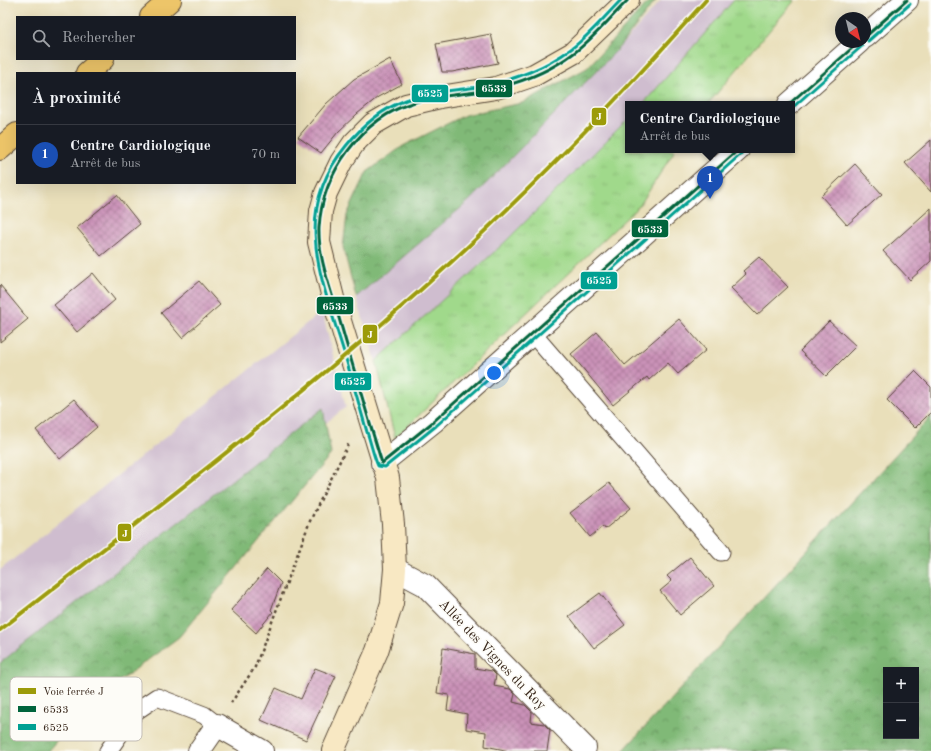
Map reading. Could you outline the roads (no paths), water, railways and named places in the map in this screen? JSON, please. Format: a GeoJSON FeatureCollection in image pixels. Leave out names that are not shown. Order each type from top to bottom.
{"type":"FeatureCollection","features":[{"type":"Feature","properties":{"kind":"main road"},"geometry":{"type":"LineString","coordinates":[[152,16],[170,0]]}},
{"type":"Feature","properties":{"kind":"main road"},"geometry":{"type":"LineString","coordinates":[[88,72],[102,60]]}},
{"type":"Feature","properties":{"kind":"main road"},"geometry":{"type":"LineString","coordinates":[[0,149],[16,135]]}},
{"type":"Feature","properties":{"kind":"street"},"geometry":{"type":"LineString","coordinates":[[333,751],[377,650],[392,603],[395,569],[393,524],[388,478],[382,463],[333,298],[319,242],[321,211],[333,177],[354,143],[373,124],[406,105],[440,97],[496,88],[534,75],[573,53],[628,0]]}},
{"type":"Feature","properties":{"kind":"street"},"geometry":{"type":"LineString","coordinates":[[871,32],[906,0]]}},
{"type":"Feature","properties":{"kind":"street"},"geometry":{"type":"LineString","coordinates":[[793,101],[852,48]]}},
{"type":"Feature","properties":{"kind":"street"},"geometry":{"type":"LineString","coordinates":[[382,463],[432,422],[735,153]]}},
{"type":"Feature","properties":{"kind":"street","name":"Allée des Vignes du Roy"},"geometry":{"type":"LineString","coordinates":[[395,569],[425,585],[585,748]]}},
{"type":"Feature","properties":{"kind":"street"},"geometry":{"type":"LineString","coordinates":[[199,751],[217,725],[262,751]]}},
{"type":"Feature","properties":{"kind":"lane"},"geometry":{"type":"LineString","coordinates":[[532,333],[722,552]]}},
{"type":"Feature","properties":{"kind":"lane"},"geometry":{"type":"LineString","coordinates":[[142,707],[157,697],[204,715],[217,725]]}},
{"type":"Feature","properties":{"kind":"lane"},"geometry":{"type":"LineString","coordinates":[[108,751],[115,741]]}},
{"type":"Feature","properties":{"kind":"rail line","name":"J"},"geometry":{"type":"LineString","coordinates":[[0,630],[190,482],[330,368],[420,291],[547,170],[628,87],[706,0]]}},
{"type":"Feature","properties":{"kind":"place","name":"Centre Cardiologique"},"geometry":{"type":"Point","coordinates":[710,199]}}]}
